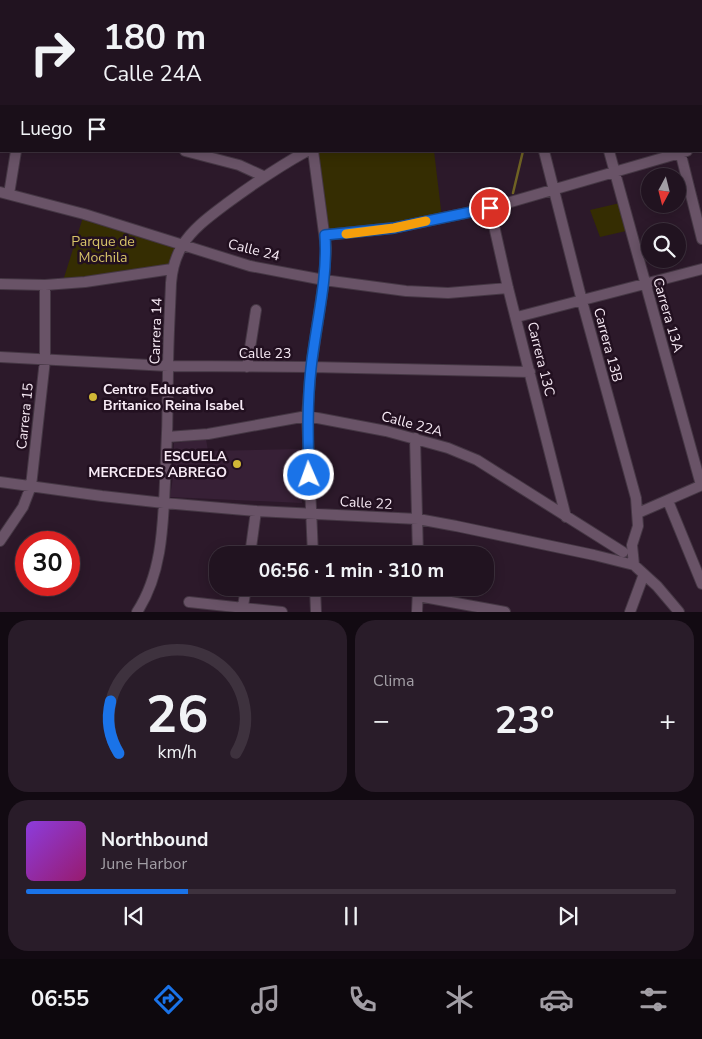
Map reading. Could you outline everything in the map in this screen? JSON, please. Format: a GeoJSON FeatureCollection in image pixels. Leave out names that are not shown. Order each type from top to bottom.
{"type":"FeatureCollection","features":[{"type":"Feature","properties":{"kind":"street"},"geometry":{"type":"LineString","coordinates":[[4,193],[16,152]]}},
{"type":"Feature","properties":{"kind":"street"},"geometry":{"type":"LineString","coordinates":[[189,152],[239,165],[263,176]]}},
{"type":"Feature","properties":{"kind":"street","name":"Carrera 14"},"geometry":{"type":"LineString","coordinates":[[137,612],[146,599],[158,560],[164,503],[172,269],[183,245],[206,220],[263,176],[305,152]]}},
{"type":"Feature","properties":{"kind":"street"},"geometry":{"type":"LineString","coordinates":[[312,546],[307,416],[311,367],[326,261],[325,235],[313,152]]}},
{"type":"Feature","properties":{"kind":"street","name":"Carrera 13B"},"geometry":{"type":"LineString","coordinates":[[544,152],[582,301],[636,498],[638,526],[632,545],[634,565]]}},
{"type":"Feature","properties":{"kind":"street","name":"Carrera 13A"},"geometry":{"type":"LineString","coordinates":[[609,152],[702,485]]}},
{"type":"Feature","properties":{"kind":"street"},"geometry":{"type":"LineString","coordinates":[[325,235],[394,228],[490,208],[683,152],[702,239]]}},
{"type":"Feature","properties":{"kind":"street","name":"Calle 24"},"geometry":{"type":"LineString","coordinates":[[4,193],[84,214],[250,266],[324,280],[406,291],[448,293],[508,288]]}},
{"type":"Feature","properties":{"kind":"street","name":"Carrera 13C"},"geometry":{"type":"LineString","coordinates":[[490,208],[508,288],[517,317],[566,517]]}},
{"type":"Feature","properties":{"kind":"street"},"geometry":{"type":"LineString","coordinates":[[0,284],[45,285],[85,282],[172,269]]}},
{"type":"Feature","properties":{"kind":"street"},"geometry":{"type":"LineString","coordinates":[[517,317],[702,269]]}},
{"type":"Feature","properties":{"kind":"street","name":"Carrera 15"},"geometry":{"type":"LineString","coordinates":[[0,541],[23,507],[32,486],[45,360],[45,285]]}},
{"type":"Feature","properties":{"kind":"street"},"geometry":{"type":"LineString","coordinates":[[247,366],[256,310]]}},
{"type":"Feature","properties":{"kind":"street","name":"Calle 23"},"geometry":{"type":"LineString","coordinates":[[0,358],[168,366],[530,372]]}},
{"type":"Feature","properties":{"kind":"street","name":"Calle 22A"},"geometry":{"type":"LineString","coordinates":[[167,437],[208,434],[307,416],[354,424],[415,438],[448,448],[477,460],[623,552]]}},
{"type":"Feature","properties":{"kind":"street"},"geometry":{"type":"LineString","coordinates":[[415,438],[418,546]]}},
{"type":"Feature","properties":{"kind":"street","name":"Calle 22"},"geometry":{"type":"LineString","coordinates":[[0,482],[164,503],[256,511],[418,520],[594,555],[634,565],[657,586],[678,612]]}},
{"type":"Feature","properties":{"kind":"street"},"geometry":{"type":"LineString","coordinates":[[638,513],[702,485]]}},
{"type":"Feature","properties":{"kind":"street"},"geometry":{"type":"LineString","coordinates":[[668,501],[702,584]]}},
{"type":"Feature","properties":{"kind":"street"},"geometry":{"type":"LineString","coordinates":[[251,546],[256,511]]}},
{"type":"Feature","properties":{"kind":"street"},"geometry":{"type":"LineString","coordinates":[[594,555],[600,548],[601,538]]}},
{"type":"Feature","properties":{"kind":"street"},"geometry":{"type":"LineString","coordinates":[[615,560],[632,545]]}},
{"type":"Feature","properties":{"kind":"street"},"geometry":{"type":"LineString","coordinates":[[630,612],[644,574]]}},
{"type":"Feature","properties":{"kind":"street"},"geometry":{"type":"LineString","coordinates":[[243,610],[245,596]]}},
{"type":"Feature","properties":{"kind":"street"},"geometry":{"type":"LineString","coordinates":[[315,596],[316,612]]}},
{"type":"Feature","properties":{"kind":"street"},"geometry":{"type":"LineString","coordinates":[[417,612],[418,596]]}},
{"type":"Feature","properties":{"kind":"street"},"geometry":{"type":"LineString","coordinates":[[435,596],[505,612]]}},
{"type":"Feature","properties":{"kind":"street"},"geometry":{"type":"LineString","coordinates":[[188,602],[243,610],[282,612]]}},
{"type":"Feature","properties":{"kind":"shaded area","name":"ESCUELA MERCEDES ABREGO"},"geometry":{"type":"Polygon","coordinates":[[[206,439],[208,451],[300,449],[302,503],[170,497],[173,477],[174,443],[206,439]]]}},
{"type":"Feature","properties":{"kind":"green space"},"geometry":{"type":"Polygon","coordinates":[[[313,152],[434,152],[442,218],[325,235],[313,152]]]}},
{"type":"Feature","properties":{"kind":"green space"},"geometry":{"type":"Polygon","coordinates":[[[620,203],[626,231],[600,237],[590,210],[620,203]]]}},
{"type":"Feature","properties":{"kind":"green space","name":"Parque de Mochila"},"geometry":{"type":"Polygon","coordinates":[[[84,214],[183,245],[172,269],[62,284],[84,214]]]}},
{"type":"Feature","properties":{"kind":"waterway"},"geometry":{"type":"LineString","coordinates":[[513,193],[523,152]]}},
{"type":"Feature","properties":{"kind":"slow traffic"},"geometry":{"type":"LineString","coordinates":[[346,234],[394,228],[426,221]]}},
{"type":"Feature","properties":{"kind":"place","name":"Centro Educativo Britanico Reina Isabel"},"geometry":{"type":"Point","coordinates":[93,397]}},
{"type":"Feature","properties":{"kind":"place","name":"ESCUELA MERCEDES ABREGO"},"geometry":{"type":"Point","coordinates":[237,464]}},
{"type":"Feature","properties":{"kind":"route"},"geometry":{"type":"LineString","coordinates":[[309,475],[307,416],[311,367],[326,261],[325,235],[394,228],[490,208]]}}]}
